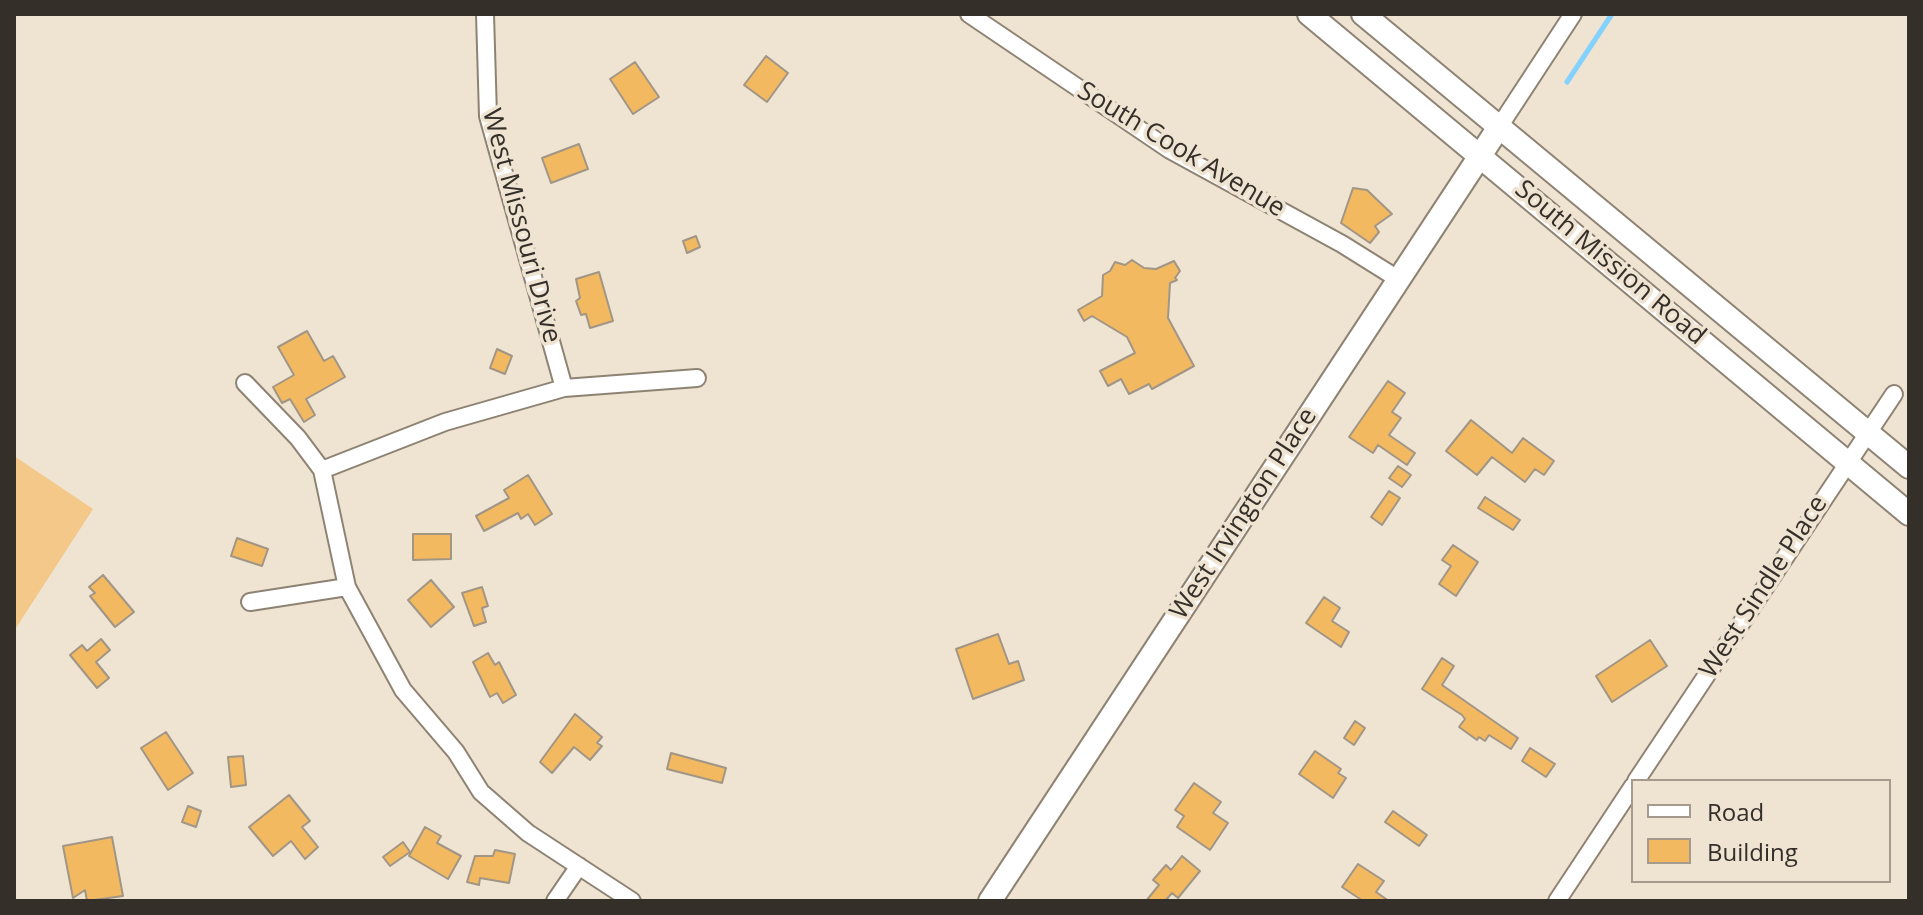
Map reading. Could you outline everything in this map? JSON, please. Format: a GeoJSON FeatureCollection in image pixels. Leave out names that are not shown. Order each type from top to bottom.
{"type":"FeatureCollection","features":[{"type":"Feature","properties":{"kind":"main road","name":"South Mission Road"},"geometry":{"type":"LineString","coordinates":[[1309,14],[1848,460],[1909,514]]}},
{"type":"Feature","properties":{"kind":"main road","name":"South Mission Road"},"geometry":{"type":"LineString","coordinates":[[1363,14],[1909,467]]}},
{"type":"Feature","properties":{"kind":"main road","name":"West Irvington Place"},"geometry":{"type":"LineString","coordinates":[[990,901],[1499,127]]}},
{"type":"Feature","properties":{"kind":"street","name":"West Missouri Drive"},"geometry":{"type":"LineString","coordinates":[[485,14],[488,116],[564,388]]}},
{"type":"Feature","properties":{"kind":"street","name":"South Cook Avenue"},"geometry":{"type":"LineString","coordinates":[[969,14],[1170,150],[1342,244],[1398,279]]}},
{"type":"Feature","properties":{"kind":"street"},"geometry":{"type":"LineString","coordinates":[[1499,127],[1573,14]]}},
{"type":"Feature","properties":{"kind":"street"},"geometry":{"type":"LineString","coordinates":[[322,470],[445,422],[564,388],[697,378]]}},
{"type":"Feature","properties":{"kind":"street"},"geometry":{"type":"LineString","coordinates":[[245,383],[298,438],[322,470],[347,587],[403,690],[456,752],[481,792],[528,833],[632,901]]}},
{"type":"Feature","properties":{"kind":"street","name":"West Sindle Place"},"geometry":{"type":"LineString","coordinates":[[1637,779],[1894,394]]}},
{"type":"Feature","properties":{"kind":"street"},"geometry":{"type":"LineString","coordinates":[[250,602],[347,587]]}},
{"type":"Feature","properties":{"kind":"street","name":"West Sindle Place"},"geometry":{"type":"LineString","coordinates":[[1557,901],[1631,788]]}},
{"type":"Feature","properties":{"kind":"street"},"geometry":{"type":"LineString","coordinates":[[555,901],[579,866]]}},
{"type":"Feature","properties":{"kind":"shaded area"},"geometry":{"type":"Polygon","coordinates":[[[14,456],[93,509],[14,631],[14,456]]]}},
{"type":"Feature","properties":{"kind":"building"},"geometry":{"type":"Polygon","coordinates":[[[766,56],[788,73],[767,102],[744,85],[766,56]]]}},
{"type":"Feature","properties":{"kind":"building"},"geometry":{"type":"Polygon","coordinates":[[[635,62],[659,97],[633,114],[610,79],[635,62]]]}},
{"type":"Feature","properties":{"kind":"building"},"geometry":{"type":"Polygon","coordinates":[[[579,144],[588,169],[551,183],[542,158],[579,144]]]}},
{"type":"Feature","properties":{"kind":"building"},"geometry":{"type":"Polygon","coordinates":[[[1353,188],[1367,190],[1392,214],[1375,226],[1379,232],[1370,243],[1341,223],[1353,188]]]}},
{"type":"Feature","properties":{"kind":"building"},"geometry":{"type":"Polygon","coordinates":[[[696,236],[700,247],[687,253],[683,241],[696,236]]]}},
{"type":"Feature","properties":{"kind":"building"},"geometry":{"type":"Polygon","coordinates":[[[1132,260],[1144,268],[1156,269],[1174,261],[1180,271],[1175,278],[1177,280],[1170,283],[1168,318],[1194,366],[1152,389],[1149,384],[1129,394],[1121,379],[1108,386],[1100,371],[1135,353],[1127,337],[1092,316],[1084,321],[1078,310],[1102,296],[1103,275],[1110,271],[1115,262],[1125,265],[1132,260]]]}},
{"type":"Feature","properties":{"kind":"building"},"geometry":{"type":"Polygon","coordinates":[[[599,272],[613,321],[590,328],[586,314],[581,315],[576,301],[580,298],[576,279],[599,272]]]}},
{"type":"Feature","properties":{"kind":"building"},"geometry":{"type":"Polygon","coordinates":[[[307,331],[324,361],[333,356],[345,377],[306,399],[315,415],[304,422],[290,399],[282,403],[273,387],[294,375],[278,347],[307,331]]]}},
{"type":"Feature","properties":{"kind":"building"},"geometry":{"type":"Polygon","coordinates":[[[497,349],[512,356],[505,374],[490,368],[497,349]]]}},
{"type":"Feature","properties":{"kind":"building"},"geometry":{"type":"Polygon","coordinates":[[[1388,381],[1405,393],[1392,412],[1401,418],[1389,435],[1415,453],[1407,465],[1378,445],[1373,453],[1349,437],[1388,381]]]}},
{"type":"Feature","properties":{"kind":"building"},"geometry":{"type":"Polygon","coordinates":[[[1471,420],[1512,453],[1523,438],[1554,461],[1544,475],[1535,469],[1525,482],[1492,457],[1477,475],[1446,451],[1471,420]]]}},
{"type":"Feature","properties":{"kind":"building"},"geometry":{"type":"Polygon","coordinates":[[[1398,466],[1411,475],[1402,487],[1389,478],[1398,466]]]}},
{"type":"Feature","properties":{"kind":"building"},"geometry":{"type":"Polygon","coordinates":[[[528,475],[552,514],[535,525],[528,514],[521,519],[518,513],[484,531],[476,516],[509,498],[504,490],[528,475]]]}},
{"type":"Feature","properties":{"kind":"building"},"geometry":{"type":"Polygon","coordinates":[[[1389,491],[1400,498],[1382,525],[1371,517],[1389,491]]]}},
{"type":"Feature","properties":{"kind":"building"},"geometry":{"type":"Polygon","coordinates":[[[1485,497],[1520,520],[1513,530],[1478,508],[1485,497]]]}},
{"type":"Feature","properties":{"kind":"building"},"geometry":{"type":"Polygon","coordinates":[[[413,534],[451,534],[451,559],[413,560],[413,534]]]}},
{"type":"Feature","properties":{"kind":"building"},"geometry":{"type":"Polygon","coordinates":[[[237,538],[268,549],[262,566],[231,556],[237,538]]]}},
{"type":"Feature","properties":{"kind":"building"},"geometry":{"type":"Polygon","coordinates":[[[1453,545],[1478,562],[1456,596],[1439,584],[1451,566],[1442,560],[1453,545]]]}},
{"type":"Feature","properties":{"kind":"building"},"geometry":{"type":"Polygon","coordinates":[[[103,575],[134,612],[115,627],[90,596],[95,593],[89,587],[103,575]]]}},
{"type":"Feature","properties":{"kind":"building"},"geometry":{"type":"Polygon","coordinates":[[[431,580],[454,607],[431,627],[408,600],[431,580]]]}},
{"type":"Feature","properties":{"kind":"building"},"geometry":{"type":"Polygon","coordinates":[[[482,587],[488,606],[482,608],[486,622],[474,626],[462,593],[482,587]]]}},
{"type":"Feature","properties":{"kind":"building"},"geometry":{"type":"Polygon","coordinates":[[[1324,597],[1340,608],[1332,621],[1349,632],[1341,647],[1306,623],[1324,597]]]}},
{"type":"Feature","properties":{"kind":"building"},"geometry":{"type":"Polygon","coordinates":[[[998,634],[1009,664],[1018,661],[1024,680],[973,699],[956,649],[998,634]]]}},
{"type":"Feature","properties":{"kind":"building"},"geometry":{"type":"Polygon","coordinates":[[[101,639],[110,650],[96,662],[109,678],[97,688],[70,655],[82,645],[87,651],[101,639]]]}},
{"type":"Feature","properties":{"kind":"building"},"geometry":{"type":"Polygon","coordinates":[[[1650,640],[1667,666],[1612,702],[1596,676],[1650,640]]]}},
{"type":"Feature","properties":{"kind":"building"},"geometry":{"type":"Polygon","coordinates":[[[488,653],[495,665],[499,662],[516,695],[503,703],[497,693],[490,697],[473,662],[488,653]]]}},
{"type":"Feature","properties":{"kind":"building"},"geometry":{"type":"Polygon","coordinates":[[[1442,658],[1454,666],[1442,685],[1518,738],[1511,749],[1489,735],[1485,741],[1479,737],[1477,740],[1459,727],[1465,719],[1462,715],[1422,689],[1442,658]]]}},
{"type":"Feature","properties":{"kind":"building"},"geometry":{"type":"Polygon","coordinates":[[[575,714],[602,737],[597,743],[602,746],[590,760],[574,747],[552,773],[540,762],[575,714]]]}},
{"type":"Feature","properties":{"kind":"building"},"geometry":{"type":"Polygon","coordinates":[[[1355,721],[1365,728],[1354,745],[1344,738],[1355,721]]]}},
{"type":"Feature","properties":{"kind":"building"},"geometry":{"type":"Polygon","coordinates":[[[166,732],[193,773],[168,790],[141,748],[166,732]]]}},
{"type":"Feature","properties":{"kind":"building"},"geometry":{"type":"Polygon","coordinates":[[[1530,748],[1555,764],[1546,777],[1522,761],[1530,748]]]}},
{"type":"Feature","properties":{"kind":"building"},"geometry":{"type":"Polygon","coordinates":[[[1315,751],[1341,769],[1338,773],[1346,778],[1333,798],[1299,774],[1315,751]]]}},
{"type":"Feature","properties":{"kind":"building"},"geometry":{"type":"Polygon","coordinates":[[[671,753],[726,768],[722,783],[667,769],[671,753]]]}},
{"type":"Feature","properties":{"kind":"building"},"geometry":{"type":"Polygon","coordinates":[[[243,756],[246,785],[231,787],[228,757],[243,756]]]}},
{"type":"Feature","properties":{"kind":"building"},"geometry":{"type":"Polygon","coordinates":[[[1194,783],[1221,802],[1213,813],[1228,823],[1210,850],[1177,827],[1184,816],[1175,810],[1194,783]]]}},
{"type":"Feature","properties":{"kind":"building"},"geometry":{"type":"Polygon","coordinates":[[[289,795],[310,821],[302,827],[318,847],[305,859],[291,841],[273,856],[249,827],[289,795]]]}},
{"type":"Feature","properties":{"kind":"building"},"geometry":{"type":"Polygon","coordinates":[[[188,806],[201,811],[196,827],[182,822],[188,806]]]}},
{"type":"Feature","properties":{"kind":"building"},"geometry":{"type":"Polygon","coordinates":[[[1393,811],[1427,835],[1419,846],[1385,822],[1393,811]]]}},
{"type":"Feature","properties":{"kind":"building"},"geometry":{"type":"Polygon","coordinates":[[[425,827],[441,836],[437,843],[461,856],[448,879],[409,856],[425,827]]]}},
{"type":"Feature","properties":{"kind":"building"},"geometry":{"type":"Polygon","coordinates":[[[112,837],[123,896],[87,901],[85,890],[73,898],[63,846],[112,837]]]}},
{"type":"Feature","properties":{"kind":"building"},"geometry":{"type":"Polygon","coordinates":[[[403,842],[410,852],[390,866],[383,857],[403,842]]]}},
{"type":"Feature","properties":{"kind":"building"},"geometry":{"type":"Polygon","coordinates":[[[495,850],[515,854],[509,883],[480,878],[479,885],[467,882],[475,856],[493,856],[495,850]]]}},
{"type":"Feature","properties":{"kind":"building"},"geometry":{"type":"Polygon","coordinates":[[[1182,856],[1200,871],[1178,898],[1172,893],[1165,901],[1146,901],[1159,885],[1153,880],[1166,865],[1171,870],[1182,856]]]}},
{"type":"Feature","properties":{"kind":"building"},"geometry":{"type":"Polygon","coordinates":[[[1358,864],[1384,881],[1376,892],[1389,901],[1363,901],[1342,887],[1358,864]]]}},
{"type":"Feature","properties":{"kind":"waterway"},"geometry":{"type":"LineString","coordinates":[[1567,82],[1612,14]]}}]}
